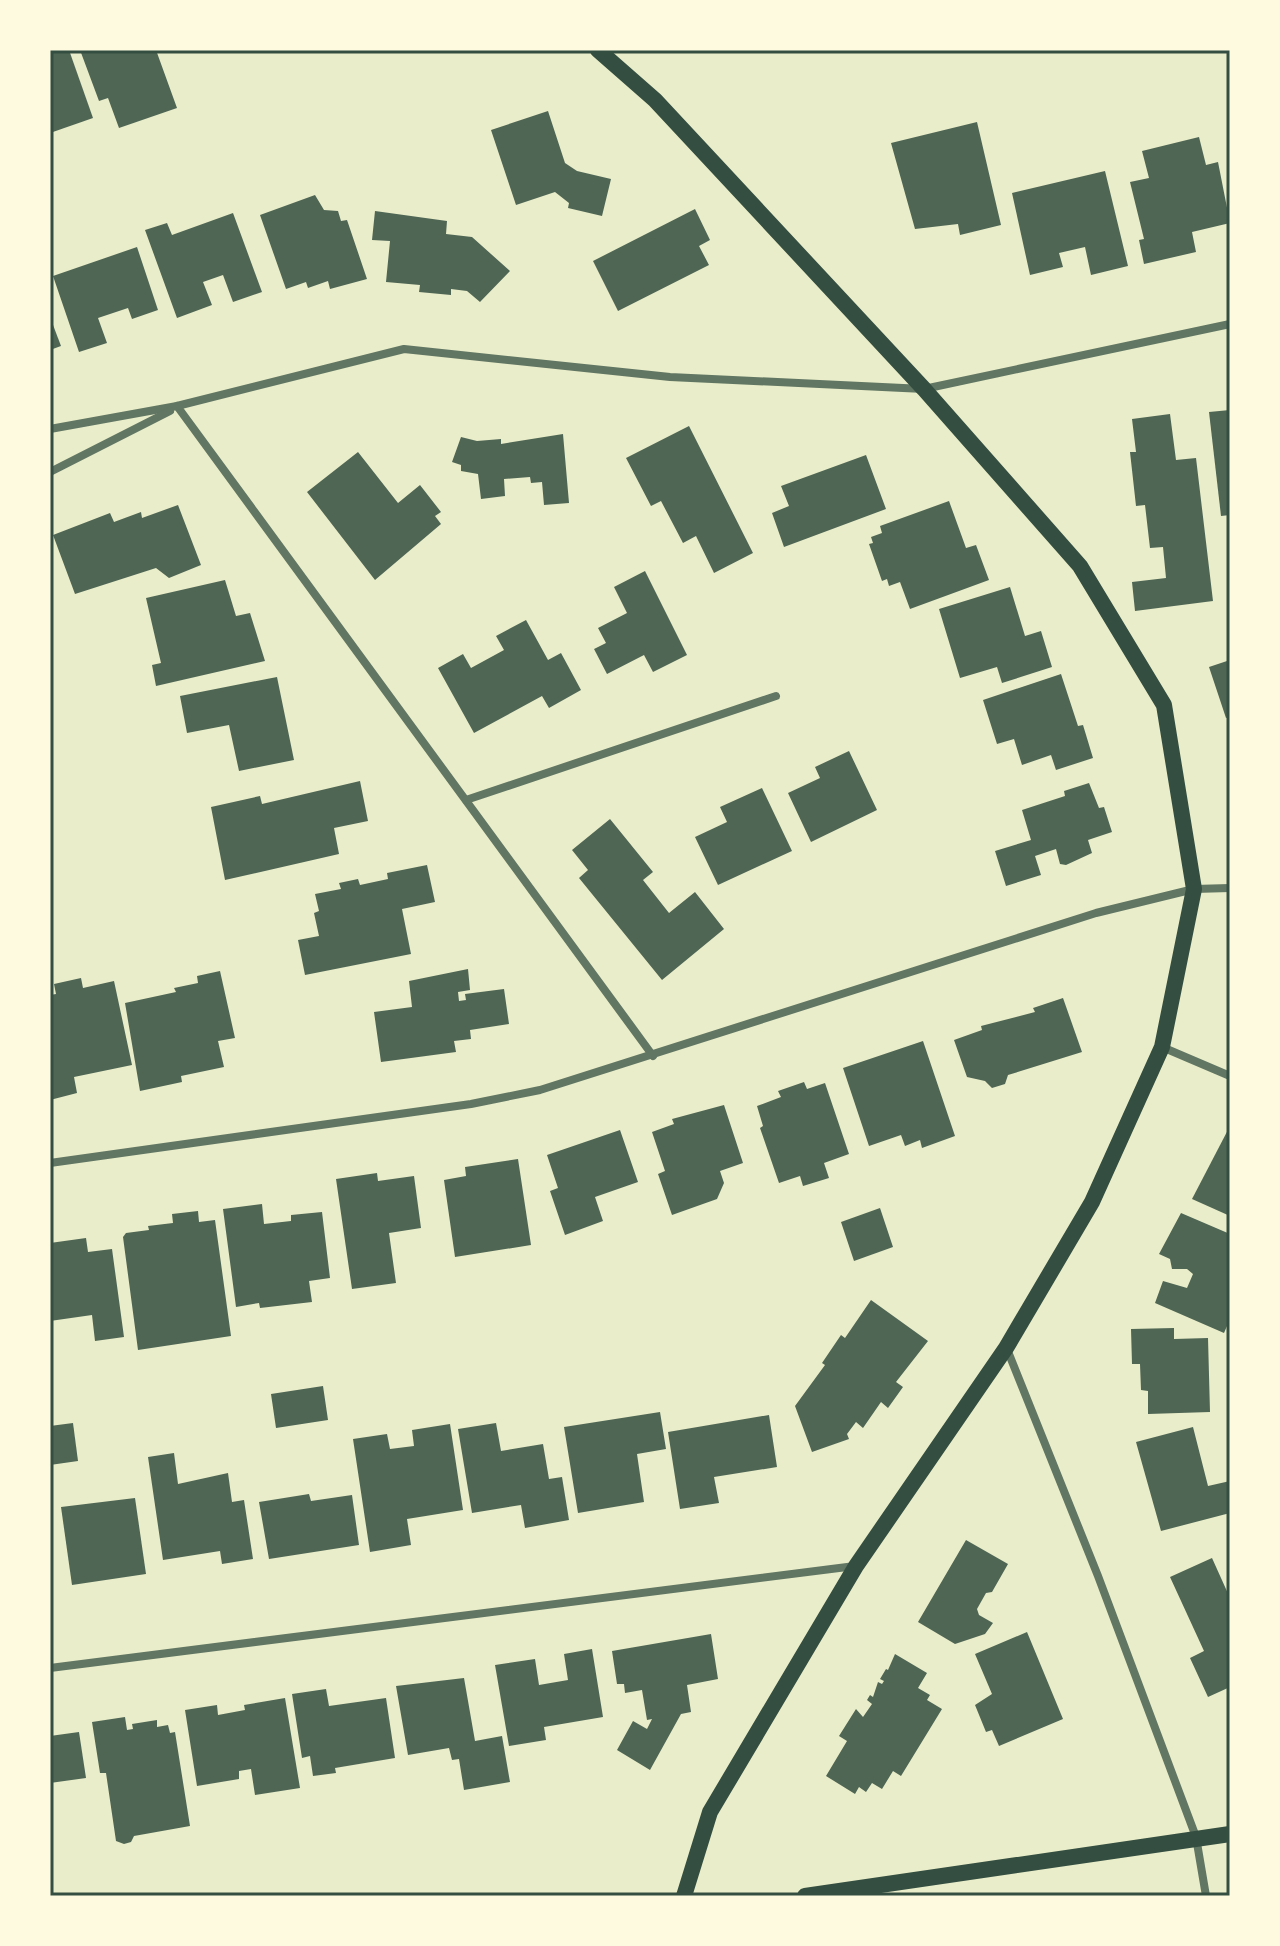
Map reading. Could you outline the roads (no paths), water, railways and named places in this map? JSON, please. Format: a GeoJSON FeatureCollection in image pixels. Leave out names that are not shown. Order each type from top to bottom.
{"type":"FeatureCollection","features":[{"type":"Feature","properties":{"kind":"main road"},"geometry":{"type":"LineString","coordinates":[[598,50],[655,100],[924,389],[1080,566],[1164,705],[1194,889],[1162,1047],[1092,1202],[1006,1348],[856,1566],[710,1812],[684,1896]]}},
{"type":"Feature","properties":{"kind":"main road"},"geometry":{"type":"LineString","coordinates":[[805,1896],[1230,1834]]}},
{"type":"Feature","properties":{"kind":"street"},"geometry":{"type":"LineString","coordinates":[[50,429],[177,406],[404,349],[670,377],[924,389],[1230,324]]}},
{"type":"Feature","properties":{"kind":"street"},"geometry":{"type":"LineString","coordinates":[[50,472],[177,406]]}},
{"type":"Feature","properties":{"kind":"street"},"geometry":{"type":"LineString","coordinates":[[177,406],[653,1056]]}},
{"type":"Feature","properties":{"kind":"street"},"geometry":{"type":"LineString","coordinates":[[466,800],[776,696]]}},
{"type":"Feature","properties":{"kind":"street"},"geometry":{"type":"LineString","coordinates":[[50,1163],[471,1104],[540,1090],[1096,913],[1194,889],[1230,888]]}},
{"type":"Feature","properties":{"kind":"street"},"geometry":{"type":"LineString","coordinates":[[1162,1047],[1230,1076]]}},
{"type":"Feature","properties":{"kind":"street"},"geometry":{"type":"LineString","coordinates":[[1006,1348],[1098,1576],[1196,1837],[1206,1896]]}},
{"type":"Feature","properties":{"kind":"street"},"geometry":{"type":"LineString","coordinates":[[50,1668],[856,1566]]}}]}
